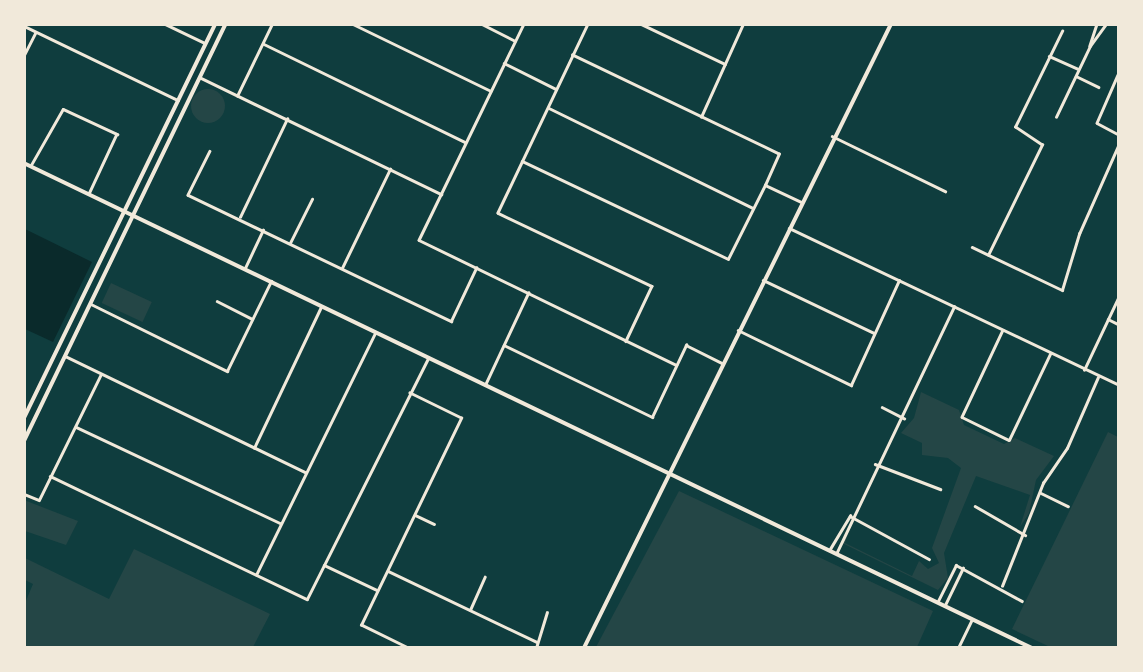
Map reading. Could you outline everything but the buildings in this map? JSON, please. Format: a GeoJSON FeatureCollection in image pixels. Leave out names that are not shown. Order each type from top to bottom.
{"type":"FeatureCollection","features":[{"type":"Feature","properties":{"kind":"street"},"geometry":{"type":"LineString","coordinates":[[165,24],[205,43]]}},
{"type":"Feature","properties":{"kind":"street"},"geometry":{"type":"LineString","coordinates":[[24,418],[215,24]]}},
{"type":"Feature","properties":{"kind":"street"},"geometry":{"type":"LineString","coordinates":[[24,441],[226,24]]}},
{"type":"Feature","properties":{"kind":"street"},"geometry":{"type":"LineString","coordinates":[[237,96],[272,24]]}},
{"type":"Feature","properties":{"kind":"street"},"geometry":{"type":"LineString","coordinates":[[353,24],[491,91]]}},
{"type":"Feature","properties":{"kind":"street"},"geometry":{"type":"LineString","coordinates":[[482,24],[515,41]]}},
{"type":"Feature","properties":{"kind":"street"},"geometry":{"type":"LineString","coordinates":[[524,24],[419,240],[676,365]]}},
{"type":"Feature","properties":{"kind":"street"},"geometry":{"type":"LineString","coordinates":[[588,24],[498,213],[652,286],[626,341]]}},
{"type":"Feature","properties":{"kind":"street"},"geometry":{"type":"LineString","coordinates":[[641,24],[725,64]]}},
{"type":"Feature","properties":{"kind":"street"},"geometry":{"type":"LineString","coordinates":[[701,118],[743,24]]}},
{"type":"Feature","properties":{"kind":"street"},"geometry":{"type":"LineString","coordinates":[[584,648],[832,136],[891,24]]}},
{"type":"Feature","properties":{"kind":"street"},"geometry":{"type":"LineString","coordinates":[[1056,117],[1090,46],[1097,24]]}},
{"type":"Feature","properties":{"kind":"street"},"geometry":{"type":"LineString","coordinates":[[1090,46],[1106,24]]}},
{"type":"Feature","properties":{"kind":"street"},"geometry":{"type":"LineString","coordinates":[[24,26],[178,100]]}},
{"type":"Feature","properties":{"kind":"street"},"geometry":{"type":"LineString","coordinates":[[988,255],[1042,144],[1015,127],[1062,31]]}},
{"type":"Feature","properties":{"kind":"street"},"geometry":{"type":"LineString","coordinates":[[24,55],[36,32]]}},
{"type":"Feature","properties":{"kind":"street"},"geometry":{"type":"LineString","coordinates":[[264,44],[466,143]]}},
{"type":"Feature","properties":{"kind":"street"},"geometry":{"type":"LineString","coordinates":[[522,161],[728,259],[765,185],[779,154],[572,55]]}},
{"type":"Feature","properties":{"kind":"street"},"geometry":{"type":"LineString","coordinates":[[1049,56],[1079,70]]}},
{"type":"Feature","properties":{"kind":"street"},"geometry":{"type":"LineString","coordinates":[[504,63],[556,89]]}},
{"type":"Feature","properties":{"kind":"street"},"geometry":{"type":"LineString","coordinates":[[1118,75],[1097,123],[1118,134]]}},
{"type":"Feature","properties":{"kind":"street"},"geometry":{"type":"LineString","coordinates":[[1076,76],[1100,87]]}},
{"type":"Feature","properties":{"kind":"street"},"geometry":{"type":"LineString","coordinates":[[200,77],[441,194]]}},
{"type":"Feature","properties":{"kind":"street"},"geometry":{"type":"LineString","coordinates":[[547,107],[753,208]]}},
{"type":"Feature","properties":{"kind":"street"},"geometry":{"type":"LineString","coordinates":[[31,165],[63,109],[117,134],[89,194]]}},
{"type":"Feature","properties":{"kind":"street"},"geometry":{"type":"LineString","coordinates":[[239,219],[287,119]]}},
{"type":"Feature","properties":{"kind":"street"},"geometry":{"type":"LineString","coordinates":[[832,136],[946,191]]}},
{"type":"Feature","properties":{"kind":"street"},"geometry":{"type":"LineString","coordinates":[[972,247],[1062,290],[1079,234],[1118,146]]}},
{"type":"Feature","properties":{"kind":"street"},"geometry":{"type":"LineString","coordinates":[[209,151],[188,195],[451,321],[476,268]]}},
{"type":"Feature","properties":{"kind":"street"},"geometry":{"type":"LineString","coordinates":[[24,163],[375,333],[669,471],[1031,648]]}},
{"type":"Feature","properties":{"kind":"street"},"geometry":{"type":"LineString","coordinates":[[342,268],[390,169]]}},
{"type":"Feature","properties":{"kind":"street"},"geometry":{"type":"LineString","coordinates":[[765,185],[801,202]]}},
{"type":"Feature","properties":{"kind":"street"},"geometry":{"type":"LineString","coordinates":[[290,243],[312,199]]}},
{"type":"Feature","properties":{"kind":"street"},"geometry":{"type":"LineString","coordinates":[[789,228],[1098,377],[1118,384]]}},
{"type":"Feature","properties":{"kind":"street"},"geometry":{"type":"LineString","coordinates":[[245,269],[263,230]]}},
{"type":"Feature","properties":{"kind":"street"},"geometry":{"type":"LineString","coordinates":[[763,280],[874,333]]}},
{"type":"Feature","properties":{"kind":"street"},"geometry":{"type":"LineString","coordinates":[[90,304],[227,372],[271,281]]}},
{"type":"Feature","properties":{"kind":"street"},"geometry":{"type":"LineString","coordinates":[[738,330],[851,385],[899,281]]}},
{"type":"Feature","properties":{"kind":"street"},"geometry":{"type":"LineString","coordinates":[[485,385],[528,293]]}},
{"type":"Feature","properties":{"kind":"street"},"geometry":{"type":"LineString","coordinates":[[1084,370],[1118,298]]}},
{"type":"Feature","properties":{"kind":"street"},"geometry":{"type":"LineString","coordinates":[[217,301],[253,319]]}},
{"type":"Feature","properties":{"kind":"street"},"geometry":{"type":"LineString","coordinates":[[254,448],[321,307]]}},
{"type":"Feature","properties":{"kind":"street"},"geometry":{"type":"LineString","coordinates":[[830,549],[850,516],[875,464],[905,419],[954,307]]}},
{"type":"Feature","properties":{"kind":"street"},"geometry":{"type":"LineString","coordinates":[[1108,319],[1118,324]]}},
{"type":"Feature","properties":{"kind":"street"},"geometry":{"type":"LineString","coordinates":[[1003,330],[962,417],[1009,440],[1050,354]]}},
{"type":"Feature","properties":{"kind":"street"},"geometry":{"type":"LineString","coordinates":[[256,575],[375,333]]}},
{"type":"Feature","properties":{"kind":"street"},"geometry":{"type":"LineString","coordinates":[[504,345],[652,417],[686,345],[722,363]]}},
{"type":"Feature","properties":{"kind":"street"},"geometry":{"type":"LineString","coordinates":[[65,356],[306,472]]}},
{"type":"Feature","properties":{"kind":"street"},"geometry":{"type":"LineString","coordinates":[[50,476],[307,599],[428,358]]}},
{"type":"Feature","properties":{"kind":"street"},"geometry":{"type":"LineString","coordinates":[[24,494],[38,500],[101,373]]}},
{"type":"Feature","properties":{"kind":"street"},"geometry":{"type":"LineString","coordinates":[[1002,586],[1041,493],[1098,377]]}},
{"type":"Feature","properties":{"kind":"street"},"geometry":{"type":"LineString","coordinates":[[408,648],[361,625],[461,418],[410,394]]}},
{"type":"Feature","properties":{"kind":"street"},"geometry":{"type":"LineString","coordinates":[[882,407],[905,419]]}},
{"type":"Feature","properties":{"kind":"street"},"geometry":{"type":"LineString","coordinates":[[76,427],[280,523]]}},
{"type":"Feature","properties":{"kind":"street"},"geometry":{"type":"LineString","coordinates":[[875,464],[940,489]]}},
{"type":"Feature","properties":{"kind":"street"},"geometry":{"type":"LineString","coordinates":[[1041,493],[1068,506]]}},
{"type":"Feature","properties":{"kind":"street"},"geometry":{"type":"LineString","coordinates":[[975,506],[1025,535]]}},
{"type":"Feature","properties":{"kind":"street"},"geometry":{"type":"LineString","coordinates":[[415,515],[434,524]]}},
{"type":"Feature","properties":{"kind":"street"},"geometry":{"type":"LineString","coordinates":[[837,552],[850,516]]}},
{"type":"Feature","properties":{"kind":"street"},"geometry":{"type":"LineString","coordinates":[[850,516],[929,559]]}},
{"type":"Feature","properties":{"kind":"street"},"geometry":{"type":"LineString","coordinates":[[324,565],[377,590]]}},
{"type":"Feature","properties":{"kind":"street"},"geometry":{"type":"LineString","coordinates":[[938,601],[956,565],[1002,586],[1022,601]]}},
{"type":"Feature","properties":{"kind":"street"},"geometry":{"type":"LineString","coordinates":[[945,605],[962,568]]}},
{"type":"Feature","properties":{"kind":"street"},"geometry":{"type":"LineString","coordinates":[[388,571],[537,642]]}},
{"type":"Feature","properties":{"kind":"street"},"geometry":{"type":"LineString","coordinates":[[470,610],[485,577]]}},
{"type":"Feature","properties":{"kind":"street"},"geometry":{"type":"LineString","coordinates":[[536,648],[547,613]]}},
{"type":"Feature","properties":{"kind":"street"},"geometry":{"type":"LineString","coordinates":[[958,648],[972,618]]}},
{"type":"Feature","properties":{"kind":"shaded area"},"geometry":{"type":"Polygon","coordinates":[[[208,89],[220,94],[225,106],[220,118],[208,123],[196,118],[191,106],[196,94],[208,89]]]}},
{"type":"Feature","properties":{"kind":"shaded area"},"geometry":{"type":"Polygon","coordinates":[[[25,229],[92,262],[53,342],[25,329],[25,229]]]}},
{"type":"Feature","properties":{"kind":"shaded area"},"geometry":{"type":"Polygon","coordinates":[[[111,283],[152,302],[142,322],[102,303],[111,283]]]}},
{"type":"Feature","properties":{"kind":"shaded area"},"geometry":{"type":"Polygon","coordinates":[[[921,392],[959,410],[964,425],[1004,444],[1015,438],[1054,456],[1036,480],[1029,513],[1020,527],[1030,495],[976,476],[944,553],[948,578],[938,590],[842,543],[851,524],[845,543],[912,576],[919,561],[928,569],[939,563],[932,548],[961,468],[948,458],[922,455],[922,443],[901,433],[914,418],[921,392]]]}},
{"type":"Feature","properties":{"kind":"shaded area"},"geometry":{"type":"Polygon","coordinates":[[[1108,432],[1118,437],[1118,647],[1050,647],[1012,629],[1108,432]]]}},
{"type":"Feature","properties":{"kind":"shaded area"},"geometry":{"type":"Polygon","coordinates":[[[679,491],[933,611],[917,647],[596,647],[679,491]]]}},
{"type":"Feature","properties":{"kind":"shaded area"},"geometry":{"type":"Polygon","coordinates":[[[24,500],[78,521],[66,545],[25,531],[24,500]]]}},
{"type":"Feature","properties":{"kind":"shaded area"},"geometry":{"type":"Polygon","coordinates":[[[134,549],[270,614],[253,647],[25,647],[25,603],[33,584],[25,580],[25,558],[109,599],[134,549]]]}}]}
